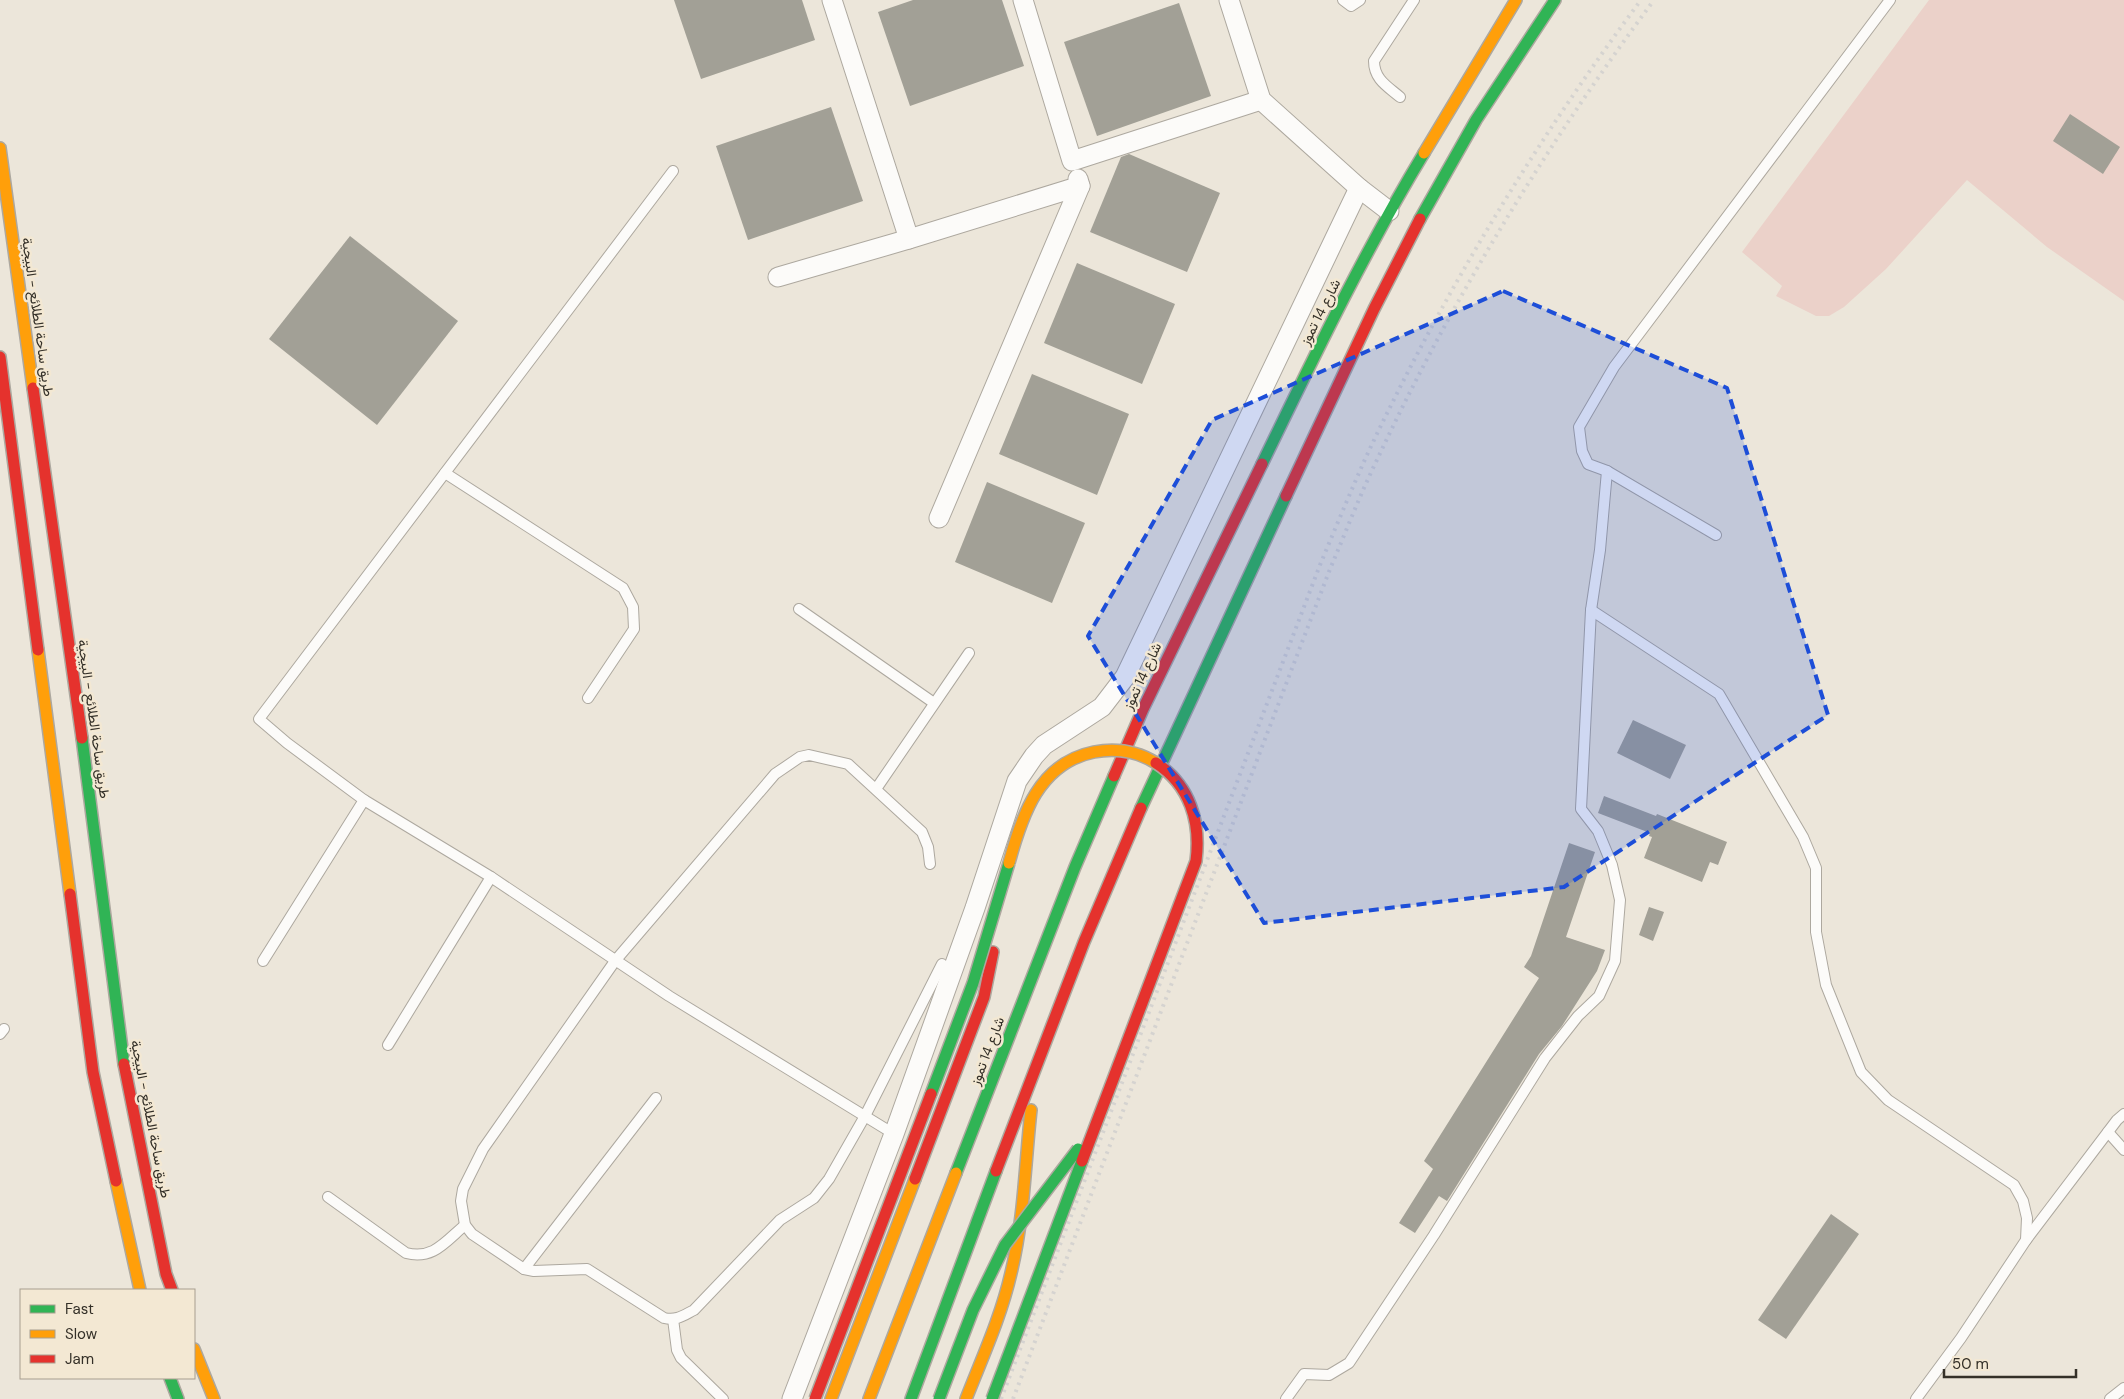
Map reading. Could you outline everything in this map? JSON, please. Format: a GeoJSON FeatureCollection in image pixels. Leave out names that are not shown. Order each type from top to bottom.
{"type":"FeatureCollection","features":[{"type":"Feature","properties":{"kind":"main road","name":"شارع 14 تموز"},"geometry":{"type":"LineString","coordinates":[[869,1399],[1075,867],[1143,709],[1287,410],[1389,211],[1516,0]]}},
{"type":"Feature","properties":{"kind":"main road"},"geometry":{"type":"LineString","coordinates":[[911,1399],[1085,941],[1178,724],[1369,316],[1452,158],[1490,94],[1555,0]]}},
{"type":"Feature","properties":{"kind":"main road","name":"طريق ساحة الطلائع - البيجية"},"geometry":{"type":"LineString","coordinates":[[0,148],[91,806],[124,1065],[166,1274],[172,1289]]}},
{"type":"Feature","properties":{"kind":"main road"},"geometry":{"type":"LineString","coordinates":[[0,357],[93,1072],[140,1289]]}},
{"type":"Feature","properties":{"kind":"main road"},"geometry":{"type":"LineString","coordinates":[[815,1399],[972,983],[994,918],[1010,857],[1029,803],[1037,787],[1063,763],[1096,751],[1131,752],[1162,767],[1176,779],[1194,809],[1198,826],[1196,861],[992,1399]]}},
{"type":"Feature","properties":{"kind":"main road"},"geometry":{"type":"LineString","coordinates":[[831,1399],[984,997],[1010,857]]}},
{"type":"Feature","properties":{"kind":"main road"},"geometry":{"type":"LineString","coordinates":[[1024,964],[1051,920],[1075,867]]}},
{"type":"Feature","properties":{"kind":"main road"},"geometry":{"type":"LineString","coordinates":[[966,1399],[997,1319],[1011,1274],[1019,1235],[1033,1094],[1045,1045]]}},
{"type":"Feature","properties":{"kind":"main road"},"geometry":{"type":"LineString","coordinates":[[939,1399],[973,1310],[1005,1246],[1090,1132],[1111,1087]]}},
{"type":"Feature","properties":{"kind":"main road"},"geometry":{"type":"LineString","coordinates":[[195,1352],[214,1399]]}},
{"type":"Feature","properties":{"kind":"main road"},"geometry":{"type":"LineString","coordinates":[[170,1379],[178,1399]]}},
{"type":"Feature","properties":{"kind":"street"},"geometry":{"type":"LineString","coordinates":[[832,0],[909,240]]}},
{"type":"Feature","properties":{"kind":"street"},"geometry":{"type":"LineString","coordinates":[[939,518],[1080,186],[1022,0]]}},
{"type":"Feature","properties":{"kind":"street"},"geometry":{"type":"LineString","coordinates":[[1229,0],[1261,100],[1359,188],[1389,211]]}},
{"type":"Feature","properties":{"kind":"street"},"geometry":{"type":"LineString","coordinates":[[1072,161],[1261,100]]}},
{"type":"Feature","properties":{"kind":"street"},"geometry":{"type":"LineString","coordinates":[[778,277],[909,240],[1080,186]]}},
{"type":"Feature","properties":{"kind":"street"},"geometry":{"type":"LineString","coordinates":[[792,1399],[894,1134],[1017,781],[1044,745],[1102,707],[1125,677],[1359,188]]}},
{"type":"Feature","properties":{"kind":"lane"},"geometry":{"type":"LineString","coordinates":[[1343,0],[1351,6],[1360,0]]}},
{"type":"Feature","properties":{"kind":"lane"},"geometry":{"type":"LineString","coordinates":[[1400,97],[1377,77],[1374,61],[1414,0]]}},
{"type":"Feature","properties":{"kind":"lane"},"geometry":{"type":"LineString","coordinates":[[1716,535],[1606,471],[1588,464],[1582,451],[1579,426],[1614,367],[1890,0]]}},
{"type":"Feature","properties":{"kind":"lane"},"geometry":{"type":"LineString","coordinates":[[673,171],[259,719],[287,743],[364,800],[491,877],[615,961],[894,1134]]}},
{"type":"Feature","properties":{"kind":"lane"},"geometry":{"type":"LineString","coordinates":[[1286,1399],[1304,1374],[1329,1375],[1349,1363],[1434,1235],[1545,1058],[1578,1016],[1600,996],[1615,961],[1620,900],[1612,865],[1598,831],[1581,809],[1591,610],[1601,542],[1606,471]]}},
{"type":"Feature","properties":{"kind":"lane"},"geometry":{"type":"LineString","coordinates":[[445,473],[623,588],[633,607],[634,629],[588,698]]}},
{"type":"Feature","properties":{"kind":"lane"},"geometry":{"type":"LineString","coordinates":[[799,609],[934,703]]}},
{"type":"Feature","properties":{"kind":"lane"},"geometry":{"type":"LineString","coordinates":[[1591,610],[1719,694],[1803,837],[1816,868],[1816,932],[1826,985],[1861,1072],[1888,1100],[2014,1185],[2023,1201],[2027,1218],[2026,1240]]}},
{"type":"Feature","properties":{"kind":"lane"},"geometry":{"type":"LineString","coordinates":[[876,789],[969,653]]}},
{"type":"Feature","properties":{"kind":"lane"},"geometry":{"type":"LineString","coordinates":[[930,864],[928,847],[922,832],[848,764],[809,755],[790,762],[775,774],[615,961],[483,1149],[463,1189],[461,1202],[465,1225],[472,1234],[524,1269],[534,1271],[587,1269],[664,1318],[673,1319],[694,1310],[780,1220],[814,1198],[828,1179],[865,1116],[942,964]]}},
{"type":"Feature","properties":{"kind":"lane"},"geometry":{"type":"LineString","coordinates":[[263,961],[364,800]]}},
{"type":"Feature","properties":{"kind":"lane"},"geometry":{"type":"LineString","coordinates":[[388,1045],[491,877]]}},
{"type":"Feature","properties":{"kind":"lane"},"geometry":{"type":"LineString","coordinates":[[524,1269],[656,1098]]}},
{"type":"Feature","properties":{"kind":"lane"},"geometry":{"type":"LineString","coordinates":[[1916,1399],[1961,1338],[2026,1240],[2108,1132],[2124,1114]]}},
{"type":"Feature","properties":{"kind":"lane"},"geometry":{"type":"LineString","coordinates":[[2108,1132],[2124,1150]]}},
{"type":"Feature","properties":{"kind":"lane"},"geometry":{"type":"LineString","coordinates":[[328,1198],[406,1253],[417,1256],[432,1253],[465,1225]]}},
{"type":"Feature","properties":{"kind":"lane"},"geometry":{"type":"LineString","coordinates":[[673,1319],[677,1350],[681,1358],[723,1399]]}},
{"type":"Feature","properties":{"kind":"lane"},"geometry":{"type":"LineString","coordinates":[[2110,1399],[2124,1388]]}},
{"type":"Feature","properties":{"kind":"highlighted area"},"geometry":{"type":"Polygon","coordinates":[[[1503,291],[1727,388],[1828,715],[1564,887],[1264,923],[1088,636],[1212,420],[1503,291]]]}},
{"type":"Feature","properties":{"kind":"shaded area"},"geometry":{"type":"Polygon","coordinates":[[[1929,0],[2124,0],[2124,301],[2047,247],[1967,180],[1886,269],[1844,307],[1829,316],[1816,316],[1776,296],[1782,286],[1742,252],[1929,0]]]}},
{"type":"Feature","properties":{"kind":"building"},"geometry":{"type":"Polygon","coordinates":[[[674,0],[802,0],[815,40],[701,79],[674,0]]]}},
{"type":"Feature","properties":{"kind":"building"},"geometry":{"type":"Polygon","coordinates":[[[913,0],[1002,0],[1024,66],[910,106],[878,12],[913,0]]]}},
{"type":"Feature","properties":{"kind":"building"},"geometry":{"type":"Polygon","coordinates":[[[1179,3],[1211,96],[1097,136],[1064,42],[1179,3]]]}},
{"type":"Feature","properties":{"kind":"building"},"geometry":{"type":"Polygon","coordinates":[[[831,107],[863,201],[748,240],[716,146],[831,107]]]}},
{"type":"Feature","properties":{"kind":"building"},"geometry":{"type":"Polygon","coordinates":[[[2070,114],[2120,147],[2103,174],[2053,141],[2070,114]]]}},
{"type":"Feature","properties":{"kind":"building"},"geometry":{"type":"Polygon","coordinates":[[[1129,154],[1220,193],[1187,272],[1090,232],[1121,157],[1129,154]]]}},
{"type":"Feature","properties":{"kind":"building"},"geometry":{"type":"Polygon","coordinates":[[[350,236],[458,321],[377,425],[269,339],[350,236]]]}},
{"type":"Feature","properties":{"kind":"building"},"geometry":{"type":"Polygon","coordinates":[[[1077,263],[1175,304],[1142,384],[1044,343],[1077,263]]]}},
{"type":"Feature","properties":{"kind":"building"},"geometry":{"type":"Polygon","coordinates":[[[1032,374],[1129,414],[1097,495],[999,454],[1032,374]]]}},
{"type":"Feature","properties":{"kind":"building"},"geometry":{"type":"Polygon","coordinates":[[[987,482],[1085,523],[1052,603],[955,562],[987,482]]]}},
{"type":"Feature","properties":{"kind":"building"},"geometry":{"type":"Polygon","coordinates":[[[1633,720],[1686,745],[1670,779],[1617,753],[1633,720]]]}},
{"type":"Feature","properties":{"kind":"building"},"geometry":{"type":"Polygon","coordinates":[[[1604,796],[1656,816],[1657,814],[1727,842],[1718,865],[1710,862],[1702,882],[1644,858],[1652,837],[1649,836],[1650,833],[1598,813],[1604,796]]]}},
{"type":"Feature","properties":{"kind":"building"},"geometry":{"type":"Polygon","coordinates":[[[1569,843],[1595,852],[1566,937],[1605,950],[1597,971],[1562,1026],[1539,1054],[1447,1201],[1439,1196],[1415,1233],[1399,1223],[1433,1169],[1424,1161],[1539,978],[1524,967],[1531,956],[1569,843]]]}},
{"type":"Feature","properties":{"kind":"building"},"geometry":{"type":"Polygon","coordinates":[[[1649,907],[1664,912],[1653,941],[1639,935],[1649,907]]]}},
{"type":"Feature","properties":{"kind":"building"},"geometry":{"type":"Polygon","coordinates":[[[1831,1214],[1859,1234],[1786,1339],[1758,1320],[1831,1214]]]}},
{"type":"Feature","properties":{"kind":"railway"},"geometry":{"type":"LineString","coordinates":[[1001,1399],[1320,565],[1366,457],[1426,338],[1492,222],[1564,109],[1641,0]]}},
{"type":"Feature","properties":{"kind":"railway"},"geometry":{"type":"LineString","coordinates":[[1013,1399],[1330,569],[1370,475],[1436,341],[1503,224],[1576,110],[1654,0]]}},
{"type":"Feature","properties":{"kind":"traffic: fast"},"geometry":{"type":"LineString","coordinates":[[1420,219],[1476,120],[1555,0]]}},
{"type":"Feature","properties":{"kind":"traffic: fast"},"geometry":{"type":"LineString","coordinates":[[1262,464],[1359,268],[1424,153]]}},
{"type":"Feature","properties":{"kind":"traffic: fast"},"geometry":{"type":"LineString","coordinates":[[1141,808],[1286,496]]}},
{"type":"Feature","properties":{"kind":"traffic: fast"},"geometry":{"type":"LineString","coordinates":[[82,738],[124,1064]]}},
{"type":"Feature","properties":{"kind":"traffic: fast"},"geometry":{"type":"LineString","coordinates":[[956,1173],[1075,867],[1114,776]]}},
{"type":"Feature","properties":{"kind":"traffic: fast"},"geometry":{"type":"LineString","coordinates":[[931,1094],[973,983],[1009,863]]}},
{"type":"Feature","properties":{"kind":"traffic: fast"},"geometry":{"type":"LineString","coordinates":[[939,1399],[973,1310],[1005,1245],[1078,1149]]}},
{"type":"Feature","properties":{"kind":"traffic: fast"},"geometry":{"type":"LineString","coordinates":[[992,1399],[1082,1161]]}},
{"type":"Feature","properties":{"kind":"traffic: fast"},"geometry":{"type":"LineString","coordinates":[[911,1399],[996,1171]]}},
{"type":"Feature","properties":{"kind":"traffic: fast"},"geometry":{"type":"LineString","coordinates":[[170,1379],[178,1399]]}},
{"type":"Feature","properties":{"kind":"traffic: slow"},"geometry":{"type":"LineString","coordinates":[[1424,153],[1516,0]]}},
{"type":"Feature","properties":{"kind":"traffic: slow"},"geometry":{"type":"LineString","coordinates":[[0,148],[33,388]]}},
{"type":"Feature","properties":{"kind":"traffic: slow"},"geometry":{"type":"LineString","coordinates":[[38,650],[70,894]]}},
{"type":"Feature","properties":{"kind":"traffic: slow"},"geometry":{"type":"LineString","coordinates":[[1009,863],[1027,810],[1046,779],[1059,767],[1075,758],[1094,752],[1110,750],[1134,753],[1156,763]]}},
{"type":"Feature","properties":{"kind":"traffic: slow"},"geometry":{"type":"LineString","coordinates":[[966,1399],[997,1321],[1011,1273],[1021,1212],[1031,1110]]}},
{"type":"Feature","properties":{"kind":"traffic: slow"},"geometry":{"type":"LineString","coordinates":[[869,1399],[956,1173]]}},
{"type":"Feature","properties":{"kind":"traffic: slow"},"geometry":{"type":"LineString","coordinates":[[831,1399],[915,1179]]}},
{"type":"Feature","properties":{"kind":"traffic: slow"},"geometry":{"type":"LineString","coordinates":[[116,1181],[140,1289]]}},
{"type":"Feature","properties":{"kind":"traffic: slow"},"geometry":{"type":"LineString","coordinates":[[195,1352],[214,1399]]}},
{"type":"Feature","properties":{"kind":"traffic: jam"},"geometry":{"type":"LineString","coordinates":[[1286,496],[1374,309],[1420,219]]}},
{"type":"Feature","properties":{"kind":"traffic: jam"},"geometry":{"type":"LineString","coordinates":[[0,357],[38,650]]}},
{"type":"Feature","properties":{"kind":"traffic: jam"},"geometry":{"type":"LineString","coordinates":[[33,388],[82,738]]}},
{"type":"Feature","properties":{"kind":"traffic: jam"},"geometry":{"type":"LineString","coordinates":[[1114,776],[1143,709],[1262,464]]}},
{"type":"Feature","properties":{"kind":"traffic: jam"},"geometry":{"type":"LineString","coordinates":[[1082,1161],[1196,861],[1197,832],[1191,806],[1177,782],[1156,763]]}},
{"type":"Feature","properties":{"kind":"traffic: jam"},"geometry":{"type":"LineString","coordinates":[[996,1171],[1084,942],[1141,808]]}},
{"type":"Feature","properties":{"kind":"traffic: jam"},"geometry":{"type":"LineString","coordinates":[[70,894],[93,1072],[116,1181]]}},
{"type":"Feature","properties":{"kind":"traffic: jam"},"geometry":{"type":"LineString","coordinates":[[915,1179],[984,997],[993,952]]}},
{"type":"Feature","properties":{"kind":"traffic: jam"},"geometry":{"type":"LineString","coordinates":[[124,1064],[166,1274],[172,1289]]}},
{"type":"Feature","properties":{"kind":"traffic: jam"},"geometry":{"type":"LineString","coordinates":[[815,1399],[931,1094]]}}]}
